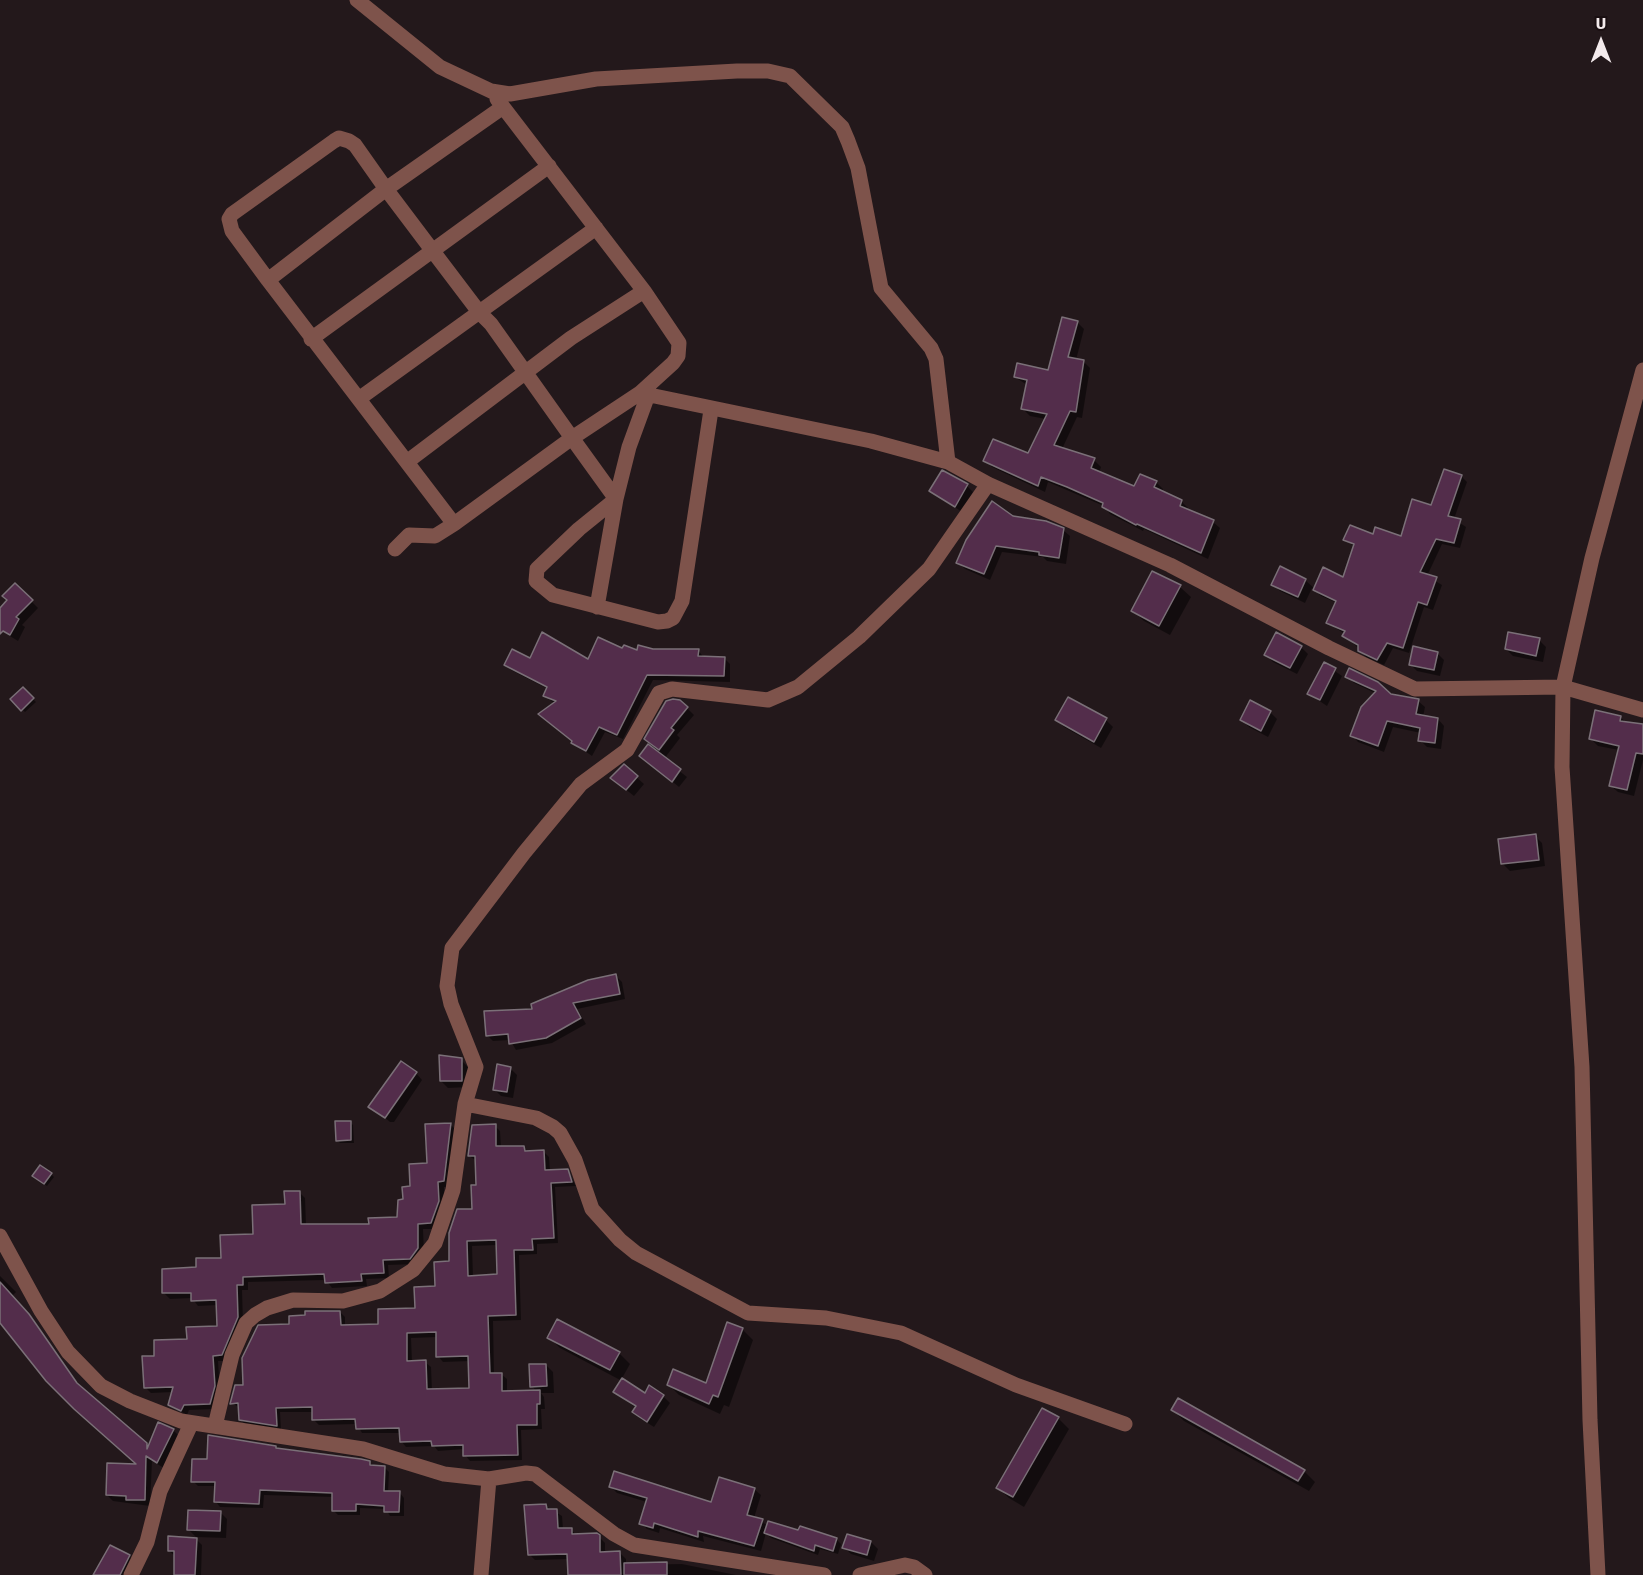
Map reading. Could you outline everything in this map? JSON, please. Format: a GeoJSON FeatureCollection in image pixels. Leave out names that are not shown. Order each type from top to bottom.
{"type":"FeatureCollection","features":[{"type":"Feature","properties":{"kind":"street"},"geometry":{"type":"LineString","coordinates":[[357,0],[440,67],[491,91],[510,94],[596,79],[737,71],[768,71],[790,76],[842,127],[848,141],[858,168],[881,288],[931,348],[936,358],[948,462]]}},
{"type":"Feature","properties":{"kind":"street"},"geometry":{"type":"LineString","coordinates":[[394,549],[409,535],[435,536],[572,438],[644,394],[673,363],[679,351],[676,336],[644,291],[491,91]]}},
{"type":"Feature","properties":{"kind":"street"},"geometry":{"type":"LineString","coordinates":[[268,280],[386,189],[503,107]]}},
{"type":"Feature","properties":{"kind":"street"},"geometry":{"type":"LineString","coordinates":[[454,524],[408,461],[311,339],[232,231],[229,219],[232,214],[339,138],[355,146],[479,312],[491,324],[616,499]]}},
{"type":"Feature","properties":{"kind":"street"},"geometry":{"type":"LineString","coordinates":[[311,339],[549,166]]}},
{"type":"Feature","properties":{"kind":"street"},"geometry":{"type":"LineString","coordinates":[[360,399],[596,228]]}},
{"type":"Feature","properties":{"kind":"street"},"geometry":{"type":"LineString","coordinates":[[408,461],[571,338],[644,291]]}},
{"type":"Feature","properties":{"kind":"street"},"geometry":{"type":"LineString","coordinates":[[1598,1575],[1590,1420],[1581,1067],[1562,767],[1563,687],[1592,558],[1643,370]]}},
{"type":"Feature","properties":{"kind":"street"},"geometry":{"type":"LineString","coordinates":[[644,394],[711,410],[871,441],[948,462],[988,484],[1170,565],[1329,648],[1415,689],[1563,687],[1643,710]]}},
{"type":"Feature","properties":{"kind":"street"},"geometry":{"type":"LineString","coordinates":[[597,607],[616,499],[644,394]]}},
{"type":"Feature","properties":{"kind":"street"},"geometry":{"type":"LineString","coordinates":[[616,499],[579,529],[537,569],[535,576],[540,585],[553,595],[658,622],[674,618],[679,609],[711,410]]}},
{"type":"Feature","properties":{"kind":"street"},"geometry":{"type":"LineString","coordinates":[[215,1426],[232,1355],[246,1323],[255,1315],[267,1308],[293,1300],[343,1301],[361,1298],[398,1281],[413,1270],[435,1243],[453,1190],[465,1104],[476,1067],[451,1004],[447,986],[452,948],[489,896],[581,784],[621,758],[655,696],[672,690],[768,700],[798,687],[859,637],[929,569],[988,484]]}},
{"type":"Feature","properties":{"kind":"street"},"geometry":{"type":"LineString","coordinates":[[465,1104],[536,1118],[553,1127],[560,1133],[575,1160],[592,1209],[620,1240],[636,1253],[689,1279],[748,1313],[826,1317],[901,1333],[1016,1385],[1125,1424]]}},
{"type":"Feature","properties":{"kind":"street"},"geometry":{"type":"LineString","coordinates":[[0,1236],[41,1311],[68,1352],[88,1374],[115,1395],[191,1424],[363,1449],[433,1472],[489,1479],[526,1473],[535,1474],[614,1534],[634,1545],[824,1575]]}},
{"type":"Feature","properties":{"kind":"street"},"geometry":{"type":"LineString","coordinates":[[131,1575],[147,1542],[160,1491],[191,1424]]}},
{"type":"Feature","properties":{"kind":"street"},"geometry":{"type":"LineString","coordinates":[[481,1575],[489,1479]]}},
{"type":"Feature","properties":{"kind":"street"},"geometry":{"type":"LineString","coordinates":[[860,1575],[905,1565],[914,1567],[925,1575]]}},
{"type":"Feature","properties":{"kind":"building"},"geometry":{"type":"Polygon","coordinates":[[[1062,317],[1078,321],[1068,357],[1084,360],[1076,412],[1070,411],[1054,445],[1095,458],[1091,468],[1134,486],[1140,474],[1157,481],[1154,487],[1182,500],[1180,506],[1214,520],[1201,553],[1136,525],[1102,507],[1103,503],[1067,487],[1041,477],[1038,486],[983,461],[993,439],[1028,453],[1047,414],[1021,409],[1027,380],[1014,377],[1017,363],[1048,370],[1062,317]]]}},
{"type":"Feature","properties":{"kind":"building"},"geometry":{"type":"Polygon","coordinates":[[[1444,469],[1462,475],[1448,516],[1461,519],[1454,543],[1436,539],[1420,572],[1437,577],[1427,605],[1418,602],[1403,648],[1387,643],[1377,660],[1358,651],[1358,645],[1342,636],[1345,631],[1326,623],[1336,601],[1313,590],[1323,567],[1343,577],[1354,544],[1343,540],[1350,525],[1373,534],[1375,527],[1401,536],[1412,499],[1431,505],[1444,469]]]}},
{"type":"Feature","properties":{"kind":"building"},"geometry":{"type":"Polygon","coordinates":[[[942,470],[968,484],[955,507],[929,491],[942,470]]]}},
{"type":"Feature","properties":{"kind":"building"},"geometry":{"type":"Polygon","coordinates":[[[992,501],[1013,516],[1046,521],[1064,528],[1059,558],[1039,555],[1039,552],[996,546],[984,574],[956,563],[966,540],[992,501]]]}},
{"type":"Feature","properties":{"kind":"building"},"geometry":{"type":"Polygon","coordinates":[[[1280,566],[1306,579],[1298,597],[1271,585],[1280,566]]]}},
{"type":"Feature","properties":{"kind":"building"},"geometry":{"type":"Polygon","coordinates":[[[1152,571],[1181,585],[1159,626],[1131,611],[1152,571]]]}},
{"type":"Feature","properties":{"kind":"building"},"geometry":{"type":"Polygon","coordinates":[[[15,583],[33,600],[16,617],[19,619],[10,635],[3,631],[0,634],[0,608],[7,600],[2,596],[15,583]]]}},
{"type":"Feature","properties":{"kind":"building"},"geometry":{"type":"Polygon","coordinates":[[[542,632],[588,659],[598,637],[622,648],[624,645],[637,650],[638,645],[653,649],[699,649],[698,656],[725,657],[724,676],[647,675],[617,735],[599,727],[586,751],[571,743],[572,741],[538,714],[556,701],[543,696],[547,687],[504,665],[512,649],[530,658],[542,632]]]}},
{"type":"Feature","properties":{"kind":"building"},"geometry":{"type":"Polygon","coordinates":[[[1276,632],[1302,646],[1290,668],[1264,655],[1276,632]]]}},
{"type":"Feature","properties":{"kind":"building"},"geometry":{"type":"Polygon","coordinates":[[[1508,632],[1540,638],[1536,656],[1505,649],[1508,632]]]}},
{"type":"Feature","properties":{"kind":"building"},"geometry":{"type":"Polygon","coordinates":[[[1413,646],[1438,652],[1434,670],[1409,665],[1413,646]]]}},
{"type":"Feature","properties":{"kind":"building"},"geometry":{"type":"Polygon","coordinates":[[[1324,662],[1336,668],[1320,700],[1307,694],[1324,662]]]}},
{"type":"Feature","properties":{"kind":"building"},"geometry":{"type":"Polygon","coordinates":[[[1349,668],[1378,682],[1391,694],[1419,699],[1416,714],[1438,718],[1435,743],[1418,741],[1420,728],[1387,721],[1378,746],[1350,736],[1361,707],[1376,691],[1345,677],[1349,668]]]}},
{"type":"Feature","properties":{"kind":"building"},"geometry":{"type":"Polygon","coordinates":[[[23,687],[34,698],[21,711],[10,699],[23,687]]]}},
{"type":"Feature","properties":{"kind":"building"},"geometry":{"type":"Polygon","coordinates":[[[1068,697],[1107,718],[1094,742],[1055,720],[1068,697]]]}},
{"type":"Feature","properties":{"kind":"building"},"geometry":{"type":"Polygon","coordinates":[[[680,700],[688,707],[671,728],[674,730],[659,750],[644,739],[666,701],[680,700]]]}},
{"type":"Feature","properties":{"kind":"building"},"geometry":{"type":"Polygon","coordinates":[[[1250,700],[1271,711],[1261,731],[1240,720],[1250,700]]]}},
{"type":"Feature","properties":{"kind":"building"},"geometry":{"type":"Polygon","coordinates":[[[1595,710],[1621,716],[1620,721],[1643,724],[1643,754],[1636,753],[1627,790],[1609,786],[1619,746],[1589,739],[1595,710]]]}},
{"type":"Feature","properties":{"kind":"building"},"geometry":{"type":"Polygon","coordinates":[[[648,744],[681,769],[672,782],[639,756],[648,744]]]}},
{"type":"Feature","properties":{"kind":"building"},"geometry":{"type":"Polygon","coordinates":[[[624,764],[638,776],[626,790],[610,778],[624,764]]]}},
{"type":"Feature","properties":{"kind":"building"},"geometry":{"type":"Polygon","coordinates":[[[1536,834],[1539,860],[1501,864],[1498,839],[1536,834]]]}},
{"type":"Feature","properties":{"kind":"building"},"geometry":{"type":"Polygon","coordinates":[[[616,974],[620,994],[573,1003],[581,1018],[546,1038],[509,1044],[508,1034],[486,1036],[484,1011],[532,1009],[531,1004],[588,980],[616,974]]]}},
{"type":"Feature","properties":{"kind":"building"},"geometry":{"type":"Polygon","coordinates":[[[439,1055],[462,1058],[462,1081],[440,1081],[439,1055]]]}},
{"type":"Feature","properties":{"kind":"building"},"geometry":{"type":"Polygon","coordinates":[[[401,1061],[417,1072],[385,1118],[368,1107],[401,1061]]]}},
{"type":"Feature","properties":{"kind":"building"},"geometry":{"type":"Polygon","coordinates":[[[497,1064],[511,1067],[507,1092],[493,1090],[497,1064]]]}},
{"type":"Feature","properties":{"kind":"building"},"geometry":{"type":"Polygon","coordinates":[[[335,1121],[351,1121],[351,1140],[336,1141],[335,1121]]]}},
{"type":"Feature","properties":{"kind":"building"},"geometry":{"type":"Polygon","coordinates":[[[451,1123],[444,1181],[438,1182],[439,1201],[431,1223],[418,1224],[418,1248],[410,1259],[383,1260],[384,1273],[361,1274],[362,1281],[325,1283],[324,1274],[243,1277],[243,1285],[237,1285],[238,1317],[222,1355],[213,1356],[215,1386],[210,1404],[184,1405],[181,1411],[168,1405],[173,1387],[144,1388],[142,1356],[154,1356],[154,1340],[187,1339],[186,1327],[217,1326],[216,1300],[191,1301],[191,1293],[162,1293],[162,1269],[196,1267],[196,1258],[221,1258],[220,1235],[253,1234],[252,1205],[285,1204],[284,1191],[300,1191],[301,1224],[369,1224],[368,1218],[397,1217],[398,1200],[403,1199],[402,1187],[410,1186],[409,1164],[427,1163],[425,1124],[451,1123]]]}},
{"type":"Feature","properties":{"kind":"building"},"geometry":{"type":"Polygon","coordinates":[[[496,1124],[496,1146],[524,1146],[525,1151],[544,1150],[545,1170],[568,1169],[572,1182],[551,1183],[554,1238],[532,1239],[533,1250],[514,1250],[516,1315],[488,1316],[490,1373],[502,1373],[502,1391],[540,1390],[537,1425],[517,1425],[518,1455],[463,1456],[463,1445],[432,1446],[431,1441],[400,1442],[399,1428],[356,1429],[355,1419],[312,1420],[312,1407],[276,1408],[277,1426],[239,1420],[238,1403],[230,1404],[235,1385],[243,1385],[242,1358],[258,1325],[289,1324],[289,1316],[305,1315],[305,1311],[340,1311],[341,1325],[378,1324],[378,1309],[415,1308],[414,1287],[435,1286],[434,1262],[449,1261],[449,1233],[457,1209],[472,1209],[471,1185],[476,1185],[475,1156],[468,1156],[472,1125],[496,1124]],[[496,1240],[467,1241],[468,1276],[497,1274],[496,1240]],[[436,1332],[407,1333],[407,1361],[426,1360],[427,1389],[469,1388],[468,1356],[436,1357],[436,1332]]]}},
{"type":"Feature","properties":{"kind":"building"},"geometry":{"type":"Polygon","coordinates":[[[40,1165],[52,1173],[44,1184],[32,1176],[40,1165]]]}},
{"type":"Feature","properties":{"kind":"building"},"geometry":{"type":"Polygon","coordinates":[[[0,1282],[29,1314],[77,1383],[147,1443],[147,1449],[158,1422],[174,1429],[157,1463],[146,1456],[145,1500],[126,1500],[126,1496],[106,1495],[107,1463],[136,1464],[46,1381],[0,1323],[0,1282]]]}},
{"type":"Feature","properties":{"kind":"building"},"geometry":{"type":"Polygon","coordinates":[[[557,1319],[620,1352],[610,1370],[547,1338],[557,1319]]]}},
{"type":"Feature","properties":{"kind":"building"},"geometry":{"type":"Polygon","coordinates":[[[727,1322],[743,1328],[718,1397],[713,1395],[709,1404],[667,1385],[673,1369],[706,1383],[727,1322]]]}},
{"type":"Feature","properties":{"kind":"building"},"geometry":{"type":"Polygon","coordinates":[[[529,1364],[546,1364],[547,1386],[530,1387],[529,1364]]]}},
{"type":"Feature","properties":{"kind":"building"},"geometry":{"type":"Polygon","coordinates":[[[622,1378],[645,1393],[649,1385],[664,1395],[647,1422],[632,1412],[636,1406],[613,1392],[622,1378]]]}},
{"type":"Feature","properties":{"kind":"building"},"geometry":{"type":"Polygon","coordinates":[[[1178,1398],[1305,1470],[1298,1481],[1171,1410],[1178,1398]]]}},
{"type":"Feature","properties":{"kind":"building"},"geometry":{"type":"Polygon","coordinates":[[[1042,1408],[1059,1417],[1013,1497],[996,1488],[1042,1408]]]}},
{"type":"Feature","properties":{"kind":"building"},"geometry":{"type":"Polygon","coordinates":[[[208,1435],[276,1446],[276,1448],[361,1459],[370,1461],[370,1465],[385,1466],[384,1491],[400,1491],[399,1512],[384,1512],[384,1506],[356,1504],[356,1511],[332,1511],[332,1493],[260,1490],[259,1504],[214,1502],[215,1482],[191,1482],[192,1459],[207,1459],[208,1435]]]}},
{"type":"Feature","properties":{"kind":"building"},"geometry":{"type":"Polygon","coordinates":[[[614,1471],[711,1502],[719,1477],[755,1488],[747,1515],[763,1519],[754,1546],[698,1531],[698,1537],[654,1523],[653,1528],[639,1524],[647,1498],[609,1487],[614,1471]]]}},
{"type":"Feature","properties":{"kind":"building"},"geometry":{"type":"Polygon","coordinates":[[[546,1504],[547,1509],[557,1509],[558,1528],[572,1528],[572,1534],[597,1533],[600,1535],[600,1552],[620,1551],[621,1575],[568,1575],[567,1554],[528,1555],[524,1505],[546,1504]]]}},
{"type":"Feature","properties":{"kind":"building"},"geometry":{"type":"Polygon","coordinates":[[[188,1510],[221,1511],[220,1531],[187,1530],[188,1510]]]}},
{"type":"Feature","properties":{"kind":"building"},"geometry":{"type":"Polygon","coordinates":[[[768,1521],[798,1530],[800,1526],[837,1538],[833,1551],[815,1545],[814,1551],[764,1533],[768,1521]]]}},
{"type":"Feature","properties":{"kind":"building"},"geometry":{"type":"Polygon","coordinates":[[[847,1534],[871,1541],[867,1555],[842,1548],[847,1534]]]}},
{"type":"Feature","properties":{"kind":"building"},"geometry":{"type":"Polygon","coordinates":[[[168,1536],[197,1538],[195,1575],[174,1575],[174,1551],[168,1551],[168,1536]]]}},
{"type":"Feature","properties":{"kind":"building"},"geometry":{"type":"Polygon","coordinates":[[[110,1545],[130,1555],[120,1575],[93,1575],[110,1545]]]}},
{"type":"Feature","properties":{"kind":"building"},"geometry":{"type":"Polygon","coordinates":[[[667,1562],[667,1575],[624,1575],[624,1563],[667,1562]]]}}]}
